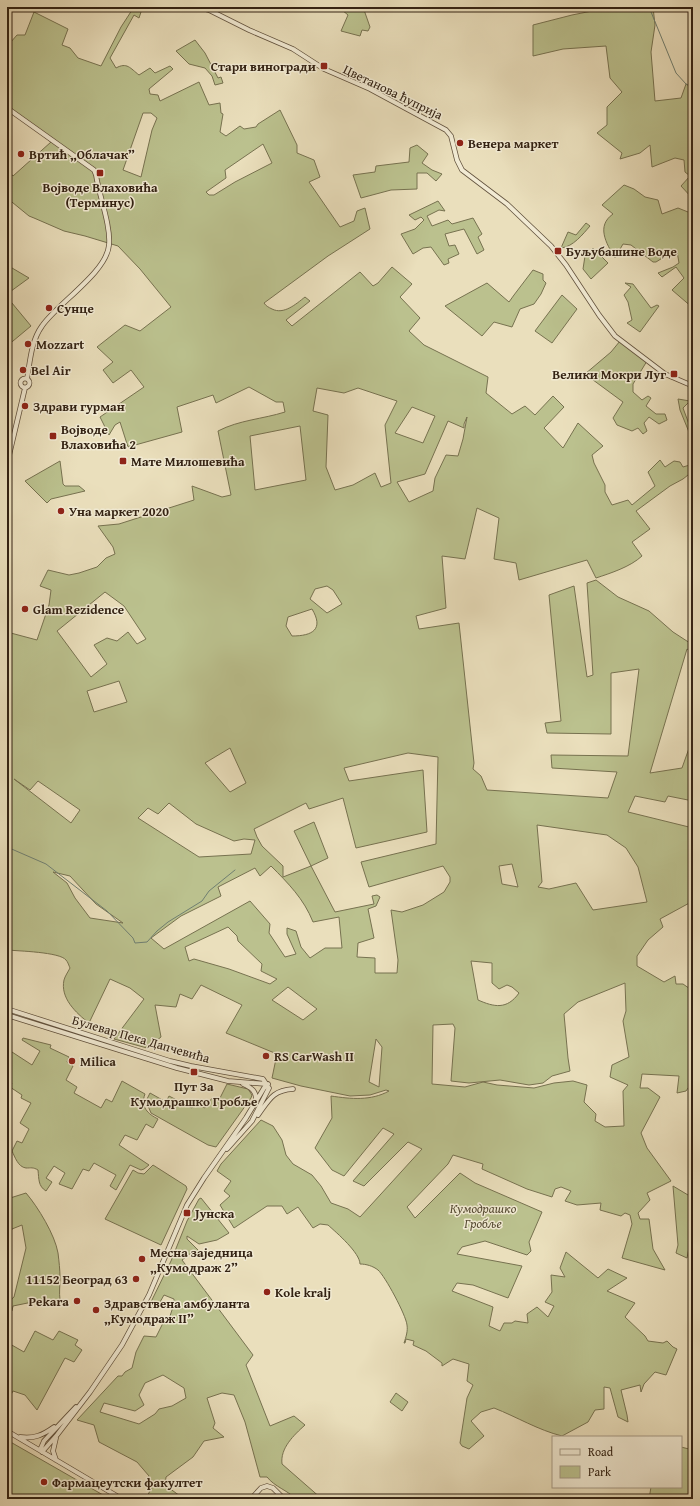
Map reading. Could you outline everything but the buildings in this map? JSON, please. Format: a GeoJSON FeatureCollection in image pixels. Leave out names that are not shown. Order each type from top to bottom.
{"type":"FeatureCollection","features":[{"type":"Feature","properties":{"kind":"street","name":"Цветанова ћуприја"},"geometry":{"type":"LineString","coordinates":[[198,7],[212,11],[249,30],[293,49],[324,69],[370,89],[446,130],[451,136],[457,160],[462,170],[507,204],[551,246],[566,264],[599,315],[615,336],[666,374],[693,386]]}},
{"type":"Feature","properties":{"kind":"street"},"geometry":{"type":"LineString","coordinates":[[7,108],[79,158],[92,169],[96,175],[108,231],[109,247],[101,266],[42,325],[34,342],[27,379],[30,384],[25,388],[7,464]]}},
{"type":"Feature","properties":{"kind":"street","name":"Булевар Пека Дапчевића"},"geometry":{"type":"LineString","coordinates":[[7,1010],[170,1061],[262,1078],[268,1084]]}},
{"type":"Feature","properties":{"kind":"street","name":"Булевар Пека Дапчевића"},"geometry":{"type":"LineString","coordinates":[[7,1015],[177,1068],[241,1083],[268,1084]]}},
{"type":"Feature","properties":{"kind":"street"},"geometry":{"type":"LineString","coordinates":[[241,1083],[253,1089],[256,1093],[256,1102]]}},
{"type":"Feature","properties":{"kind":"street"},"geometry":{"type":"LineString","coordinates":[[41,1451],[57,1435],[90,1392],[117,1353],[149,1295],[184,1210],[268,1084]]}},
{"type":"Feature","properties":{"kind":"street"},"geometry":{"type":"LineString","coordinates":[[252,1121],[268,1091],[268,1084]]}},
{"type":"Feature","properties":{"kind":"street"},"geometry":{"type":"LineString","coordinates":[[221,1155],[236,1140],[274,1095],[280,1090],[293,1088]]}},
{"type":"Feature","properties":{"kind":"street"},"geometry":{"type":"LineString","coordinates":[[41,1451],[44,1441],[90,1392]]}},
{"type":"Feature","properties":{"kind":"street"},"geometry":{"type":"LineString","coordinates":[[18,1437],[29,1438],[39,1436],[61,1422]]}},
{"type":"Feature","properties":{"kind":"street"},"geometry":{"type":"LineString","coordinates":[[7,1431],[122,1499]]}},
{"type":"Feature","properties":{"kind":"street"},"geometry":{"type":"LineString","coordinates":[[56,1461],[53,1451],[57,1435]]}},
{"type":"Feature","properties":{"kind":"street"},"geometry":{"type":"LineString","coordinates":[[251,1499],[261,1488],[267,1486],[273,1488],[284,1499]]}},
{"type":"Feature","properties":{"kind":"green space","name":"Кумодрашко Гробље"},"geometry":{"type":"Polygon","coordinates":[[[134,7],[141,12],[139,18],[134,15],[110,58],[116,68],[126,66],[131,68],[139,75],[150,68],[155,73],[170,66],[173,69],[149,89],[150,94],[158,95],[160,101],[199,82],[209,105],[220,103],[221,113],[223,114],[220,132],[226,136],[240,126],[244,129],[256,127],[258,124],[280,110],[297,145],[297,153],[314,160],[320,177],[309,182],[340,227],[354,221],[357,211],[365,208],[370,229],[328,256],[264,303],[272,309],[281,311],[290,308],[305,297],[310,301],[286,320],[292,326],[360,272],[373,286],[378,283],[392,267],[412,284],[400,297],[420,318],[409,331],[424,345],[488,377],[486,393],[512,414],[525,406],[535,415],[553,396],[564,407],[544,428],[563,448],[578,423],[603,446],[592,455],[594,463],[605,485],[605,492],[612,505],[628,500],[632,505],[655,486],[648,472],[660,460],[665,467],[674,461],[680,462],[683,467],[693,464],[693,471],[636,511],[650,529],[632,542],[642,556],[614,572],[596,578],[587,560],[519,580],[516,563],[494,559],[499,518],[477,508],[465,559],[442,556],[446,608],[416,616],[419,629],[459,623],[474,763],[473,769],[481,776],[487,790],[608,798],[617,772],[552,768],[551,755],[628,756],[639,669],[611,673],[611,734],[547,733],[545,723],[561,721],[549,595],[574,586],[587,677],[593,675],[587,583],[596,580],[618,597],[649,611],[673,632],[693,645],[693,653],[687,649],[650,773],[682,768],[693,737],[693,803],[688,800],[668,796],[665,802],[635,796],[628,812],[693,828],[693,901],[660,919],[663,927],[648,940],[637,956],[637,966],[664,982],[675,976],[676,984],[683,984],[693,991],[693,1064],[690,1065],[693,1081],[686,1091],[677,1093],[679,1076],[642,1074],[640,1088],[648,1088],[660,1097],[641,1133],[647,1148],[671,1181],[647,1193],[650,1200],[638,1213],[640,1219],[649,1219],[653,1249],[665,1270],[622,1258],[632,1224],[630,1215],[625,1213],[621,1216],[600,1210],[601,1203],[577,1205],[565,1201],[571,1191],[561,1187],[555,1189],[552,1197],[527,1189],[482,1169],[483,1164],[453,1155],[448,1164],[407,1207],[415,1218],[460,1173],[475,1183],[542,1212],[529,1242],[531,1251],[527,1255],[485,1241],[462,1247],[457,1254],[522,1266],[508,1298],[473,1285],[457,1283],[452,1291],[493,1307],[489,1326],[500,1331],[504,1323],[512,1323],[515,1321],[528,1323],[527,1314],[537,1307],[548,1317],[554,1306],[545,1302],[552,1292],[551,1275],[565,1277],[560,1268],[566,1252],[598,1278],[608,1269],[627,1278],[607,1291],[635,1303],[625,1317],[645,1336],[648,1341],[663,1343],[667,1341],[677,1349],[666,1375],[655,1372],[644,1384],[641,1392],[640,1385],[621,1390],[628,1422],[618,1417],[610,1388],[604,1387],[604,1409],[595,1410],[588,1422],[562,1436],[536,1427],[494,1408],[481,1412],[471,1421],[484,1436],[469,1449],[462,1446],[460,1443],[467,1398],[473,1385],[467,1381],[469,1364],[453,1359],[442,1366],[442,1363],[426,1351],[413,1345],[414,1341],[406,1339],[404,1343],[407,1330],[406,1320],[390,1287],[378,1270],[365,1264],[360,1264],[359,1259],[352,1249],[328,1225],[320,1224],[313,1228],[298,1207],[287,1214],[282,1206],[267,1206],[234,1228],[220,1205],[230,1196],[224,1191],[231,1181],[217,1171],[221,1164],[261,1120],[273,1126],[282,1140],[286,1155],[293,1164],[312,1175],[321,1186],[331,1203],[348,1209],[360,1217],[422,1149],[408,1142],[364,1186],[353,1181],[394,1134],[383,1128],[344,1176],[332,1170],[315,1148],[332,1118],[331,1096],[368,1098],[389,1091],[386,1090],[370,1095],[350,1096],[301,1086],[272,1078],[277,1054],[226,1033],[242,1005],[201,985],[192,999],[180,994],[176,1007],[155,1005],[161,1037],[147,1048],[114,1039],[144,999],[130,988],[110,979],[89,1023],[74,1010],[64,993],[64,980],[70,968],[66,960],[56,955],[29,951],[7,950],[7,632],[37,640],[49,605],[51,590],[40,586],[48,570],[69,575],[79,573],[97,567],[106,558],[115,554],[113,547],[98,526],[119,524],[194,500],[192,486],[222,497],[231,495],[218,431],[234,424],[285,412],[283,402],[276,402],[249,387],[216,403],[213,395],[177,407],[182,432],[128,447],[120,422],[115,425],[109,435],[100,417],[144,387],[131,370],[113,383],[103,370],[113,362],[97,347],[125,325],[140,331],[171,307],[140,269],[118,246],[64,231],[29,216],[7,198],[7,169],[13,176],[51,142],[7,108],[7,50],[10,43],[17,35],[25,35],[34,12],[68,29],[62,45],[70,48],[78,58],[101,66],[121,27],[134,7]],[[143,113],[123,170],[141,177],[152,130],[157,118],[151,113],[143,113]],[[263,144],[225,170],[226,178],[206,192],[209,195],[214,195],[235,182],[272,163],[263,144]],[[317,388],[313,411],[328,415],[326,467],[335,490],[353,485],[375,473],[381,487],[391,483],[385,425],[397,401],[358,388],[344,393],[317,388]],[[412,407],[395,433],[423,443],[435,416],[412,407]],[[467,417],[464,428],[448,421],[425,474],[397,482],[409,502],[433,491],[435,478],[446,455],[458,456],[467,417]],[[300,426],[250,436],[255,490],[306,480],[300,426]],[[327,586],[315,589],[310,599],[327,613],[342,604],[333,590],[327,586]],[[105,592],[57,631],[91,677],[107,664],[94,645],[107,638],[117,641],[128,632],[137,644],[146,639],[124,606],[105,592]],[[312,609],[288,617],[286,626],[292,636],[311,633],[316,626],[317,622],[312,609]],[[119,681],[87,691],[94,712],[127,702],[119,681]],[[230,748],[205,763],[230,792],[246,783],[230,748]],[[408,753],[344,768],[349,781],[423,770],[427,832],[356,848],[343,798],[309,809],[306,803],[254,829],[262,846],[283,866],[283,877],[311,866],[335,912],[374,904],[372,896],[377,895],[380,897],[376,906],[368,909],[374,938],[358,943],[357,957],[375,958],[375,973],[397,973],[398,960],[391,910],[402,912],[423,905],[444,892],[450,882],[450,877],[443,866],[369,887],[361,862],[436,844],[438,757],[408,753]],[[14,779],[71,823],[80,810],[38,781],[30,790],[14,779]],[[169,803],[158,814],[148,808],[138,818],[199,857],[251,854],[255,840],[244,839],[234,841],[196,824],[169,803]],[[537,825],[542,882],[538,887],[549,889],[576,883],[593,910],[647,902],[638,867],[626,848],[607,835],[537,825]],[[512,864],[499,866],[502,884],[518,887],[512,864]],[[271,866],[260,876],[255,868],[218,887],[221,896],[181,916],[151,938],[164,949],[250,901],[270,924],[269,933],[285,957],[296,954],[287,934],[287,928],[296,931],[301,947],[310,958],[325,948],[342,948],[339,917],[313,922],[300,899],[271,866]],[[53,872],[67,883],[75,898],[90,918],[123,923],[96,904],[70,876],[53,872]],[[228,927],[185,947],[189,961],[194,959],[229,969],[270,984],[277,979],[261,971],[262,964],[238,941],[237,936],[228,927]],[[471,961],[478,1000],[500,1006],[505,1005],[519,993],[507,985],[499,989],[492,983],[492,963],[471,961]],[[625,983],[578,1002],[564,1014],[570,1071],[552,1076],[543,1083],[529,1085],[500,1080],[469,1083],[451,1081],[455,1028],[453,1024],[433,1025],[432,1084],[465,1087],[483,1082],[497,1085],[534,1088],[554,1083],[573,1081],[587,1085],[584,1102],[596,1114],[595,1121],[605,1127],[624,1126],[623,1091],[628,1085],[610,1077],[612,1065],[629,1057],[623,1021],[626,1011],[625,983]],[[288,987],[272,1000],[303,1020],[317,1009],[288,987]],[[376,1039],[369,1082],[379,1087],[382,1047],[376,1039]]]}},
{"type":"Feature","properties":{"kind":"green space"},"geometry":{"type":"Polygon","coordinates":[[[344,7],[363,7],[370,27],[368,31],[362,30],[360,36],[341,31],[348,15],[342,10],[344,7]]]}},
{"type":"Feature","properties":{"kind":"green space"},"geometry":{"type":"Polygon","coordinates":[[[612,7],[653,7],[655,25],[651,52],[655,101],[681,98],[686,84],[693,88],[693,199],[681,186],[690,176],[685,172],[684,160],[675,158],[652,167],[650,145],[640,153],[620,159],[622,153],[597,133],[607,125],[607,107],[622,92],[610,78],[606,46],[563,49],[533,56],[533,25],[612,7]]]}},
{"type":"Feature","properties":{"kind":"green space"},"geometry":{"type":"Polygon","coordinates":[[[195,40],[205,53],[218,78],[221,77],[223,83],[215,85],[212,76],[205,68],[189,64],[176,51],[195,40]]]}},
{"type":"Feature","properties":{"kind":"green space"},"geometry":{"type":"Polygon","coordinates":[[[417,145],[428,154],[422,163],[432,170],[442,174],[436,181],[427,173],[417,173],[417,189],[391,190],[361,198],[353,175],[375,172],[376,166],[409,162],[410,148],[417,145]]]}},
{"type":"Feature","properties":{"kind":"green space"},"geometry":{"type":"Polygon","coordinates":[[[624,185],[634,189],[645,197],[658,200],[662,214],[678,208],[693,214],[693,308],[672,290],[684,278],[676,267],[662,277],[658,273],[679,263],[677,251],[672,252],[656,262],[653,262],[631,245],[623,244],[615,258],[604,235],[605,224],[613,214],[602,205],[624,185]]]}},
{"type":"Feature","properties":{"kind":"green space"},"geometry":{"type":"Polygon","coordinates":[[[693,199],[693,206],[689,203],[693,199]]]}},
{"type":"Feature","properties":{"kind":"green space"},"geometry":{"type":"Polygon","coordinates":[[[438,201],[445,211],[439,210],[427,216],[432,226],[448,220],[452,224],[473,218],[482,234],[478,237],[484,250],[477,254],[464,229],[445,234],[449,246],[455,245],[459,254],[448,259],[449,263],[444,265],[431,247],[423,248],[413,254],[401,234],[415,229],[424,220],[421,217],[415,220],[409,215],[438,201]]]}},
{"type":"Feature","properties":{"kind":"green space"},"geometry":{"type":"Polygon","coordinates":[[[586,223],[590,226],[574,243],[561,248],[568,232],[576,235],[586,223]]]}},
{"type":"Feature","properties":{"kind":"green space"},"geometry":{"type":"Polygon","coordinates":[[[593,248],[608,263],[591,279],[583,269],[585,256],[591,254],[591,250],[593,248]]]}},
{"type":"Feature","properties":{"kind":"green space"},"geometry":{"type":"Polygon","coordinates":[[[7,265],[29,278],[7,294],[7,265]]]}},
{"type":"Feature","properties":{"kind":"green space"},"geometry":{"type":"Polygon","coordinates":[[[533,270],[543,274],[543,280],[546,283],[534,304],[520,309],[512,327],[494,322],[482,336],[445,306],[487,283],[509,302],[533,270]]]}},
{"type":"Feature","properties":{"kind":"green space"},"geometry":{"type":"Polygon","coordinates":[[[625,283],[633,284],[651,308],[657,305],[659,306],[640,332],[627,323],[632,320],[628,302],[624,295],[631,287],[625,283]]]}},
{"type":"Feature","properties":{"kind":"green space"},"geometry":{"type":"Polygon","coordinates":[[[562,295],[577,309],[552,343],[535,331],[562,295]]]}},
{"type":"Feature","properties":{"kind":"green space"},"geometry":{"type":"Polygon","coordinates":[[[7,297],[31,326],[7,346],[7,297]]]}},
{"type":"Feature","properties":{"kind":"green space"},"geometry":{"type":"Polygon","coordinates":[[[620,341],[647,361],[633,384],[633,392],[642,400],[648,396],[651,398],[646,406],[656,414],[665,414],[667,420],[659,424],[649,417],[644,423],[647,431],[643,434],[638,428],[632,431],[617,425],[613,418],[623,402],[585,374],[611,352],[620,341]]]}},
{"type":"Feature","properties":{"kind":"green space"},"geometry":{"type":"Polygon","coordinates":[[[678,399],[690,401],[683,408],[693,435],[693,442],[680,410],[678,399]]]}},
{"type":"Feature","properties":{"kind":"green space"},"geometry":{"type":"Polygon","coordinates":[[[60,461],[63,484],[65,486],[79,486],[85,491],[51,499],[47,503],[25,481],[60,461]]]}},
{"type":"Feature","properties":{"kind":"green space"},"geometry":{"type":"Polygon","coordinates":[[[314,822],[328,858],[311,866],[294,831],[314,822]]]}},
{"type":"Feature","properties":{"kind":"green space"},"geometry":{"type":"Polygon","coordinates":[[[23,1038],[51,1045],[50,1048],[69,1057],[67,1062],[73,1066],[66,1080],[77,1087],[74,1093],[101,1108],[106,1099],[112,1102],[122,1081],[145,1094],[144,1106],[146,1110],[158,1119],[153,1128],[146,1124],[137,1140],[125,1135],[119,1145],[149,1165],[141,1170],[130,1165],[116,1190],[110,1186],[116,1175],[94,1163],[89,1171],[83,1169],[72,1189],[59,1184],[65,1173],[54,1166],[46,1178],[52,1182],[46,1191],[43,1189],[39,1182],[38,1170],[21,1166],[12,1151],[17,1141],[22,1143],[29,1129],[20,1123],[31,1103],[21,1098],[22,1095],[10,1087],[12,1083],[7,1080],[10,1073],[7,1070],[7,1061],[12,1052],[32,1065],[40,1051],[22,1040],[23,1038]]]}},
{"type":"Feature","properties":{"kind":"green space"},"geometry":{"type":"Polygon","coordinates":[[[227,1084],[248,1089],[252,1095],[216,1147],[208,1145],[151,1113],[146,1101],[150,1093],[166,1102],[169,1096],[192,1108],[194,1103],[205,1108],[212,1098],[219,1100],[227,1084]]]}},
{"type":"Feature","properties":{"kind":"green space"},"geometry":{"type":"Polygon","coordinates":[[[153,1165],[186,1186],[187,1189],[161,1245],[105,1219],[133,1170],[144,1174],[153,1165]]]}},
{"type":"Feature","properties":{"kind":"green space"},"geometry":{"type":"Polygon","coordinates":[[[673,1186],[693,1198],[693,1242],[690,1242],[687,1258],[676,1253],[678,1245],[673,1186]]]}},
{"type":"Feature","properties":{"kind":"green space"},"geometry":{"type":"Polygon","coordinates":[[[26,1193],[36,1206],[56,1246],[60,1269],[60,1300],[50,1302],[47,1299],[13,1306],[12,1311],[7,1312],[7,1303],[14,1297],[26,1248],[22,1225],[12,1229],[7,1240],[7,1199],[26,1193]]]}},
{"type":"Feature","properties":{"kind":"green space"},"geometry":{"type":"Polygon","coordinates":[[[201,1198],[229,1233],[217,1240],[199,1244],[187,1236],[187,1239],[200,1252],[195,1255],[191,1253],[182,1260],[253,1355],[246,1365],[270,1426],[294,1416],[305,1425],[285,1447],[282,1464],[322,1499],[296,1499],[267,1477],[260,1477],[245,1422],[234,1395],[222,1393],[207,1398],[215,1423],[213,1428],[224,1437],[204,1441],[193,1457],[166,1477],[165,1485],[180,1496],[178,1499],[145,1499],[152,1488],[149,1476],[137,1462],[99,1442],[94,1425],[77,1420],[118,1376],[122,1376],[125,1372],[132,1368],[136,1352],[144,1336],[156,1337],[163,1323],[169,1319],[174,1304],[174,1299],[164,1295],[156,1309],[149,1306],[171,1261],[187,1221],[201,1198]],[[163,1375],[145,1383],[139,1395],[144,1405],[135,1411],[104,1403],[100,1412],[139,1424],[155,1414],[159,1409],[172,1406],[186,1398],[184,1388],[163,1375]]]}},
{"type":"Feature","properties":{"kind":"green space"},"geometry":{"type":"Polygon","coordinates":[[[35,1331],[53,1340],[59,1331],[78,1340],[75,1345],[82,1350],[74,1362],[65,1358],[37,1410],[25,1395],[13,1391],[7,1402],[7,1337],[10,1338],[10,1344],[24,1352],[35,1331]]]}},
{"type":"Feature","properties":{"kind":"green space"},"geometry":{"type":"Polygon","coordinates":[[[396,1393],[408,1402],[402,1411],[390,1402],[396,1393]]]}},
{"type":"Feature","properties":{"kind":"green space","name":"Фармацеутски факултет"},"geometry":{"type":"Polygon","coordinates":[[[7,1440],[103,1495],[101,1499],[7,1499],[7,1440]]]}},
{"type":"Feature","properties":{"kind":"green space"},"geometry":{"type":"Polygon","coordinates":[[[682,1447],[693,1450],[693,1499],[649,1499],[651,1488],[682,1488],[682,1447]]]}},
{"type":"Feature","properties":{"kind":"waterway"},"geometry":{"type":"LineString","coordinates":[[649,7],[676,73],[686,84],[693,88]]}},
{"type":"Feature","properties":{"kind":"waterway"},"geometry":{"type":"LineString","coordinates":[[7,847],[46,864],[107,911],[133,938],[135,943],[147,942],[168,922],[202,901],[209,891],[235,870]]}},
{"type":"Feature","properties":{"kind":"place","name":"Стари виногради"},"geometry":{"type":"Point","coordinates":[324,66]}},
{"type":"Feature","properties":{"kind":"place","name":"Венера маркет"},"geometry":{"type":"Point","coordinates":[460,143]}},
{"type":"Feature","properties":{"kind":"place","name":"Вртић „Облачак”"},"geometry":{"type":"Point","coordinates":[21,154]}},
{"type":"Feature","properties":{"kind":"place","name":"Војводе Влаховића (Терминус)"},"geometry":{"type":"Point","coordinates":[100,173]}},
{"type":"Feature","properties":{"kind":"place","name":"Буљубашине Воде"},"geometry":{"type":"Point","coordinates":[558,251]}},
{"type":"Feature","properties":{"kind":"place","name":"Сунце"},"geometry":{"type":"Point","coordinates":[49,308]}},
{"type":"Feature","properties":{"kind":"place","name":"Mozzart"},"geometry":{"type":"Point","coordinates":[28,344]}},
{"type":"Feature","properties":{"kind":"place","name":"Bel Air"},"geometry":{"type":"Point","coordinates":[23,370]}},
{"type":"Feature","properties":{"kind":"place","name":"Велики Мокри Луг"},"geometry":{"type":"Point","coordinates":[674,374]}},
{"type":"Feature","properties":{"kind":"place","name":"Здрави гурман"},"geometry":{"type":"Point","coordinates":[25,406]}},
{"type":"Feature","properties":{"kind":"place","name":"Војводе Влаховића 2"},"geometry":{"type":"Point","coordinates":[53,436]}},
{"type":"Feature","properties":{"kind":"place","name":"Мате Милошевића"},"geometry":{"type":"Point","coordinates":[123,461]}},
{"type":"Feature","properties":{"kind":"place","name":"Уна маркет 2020"},"geometry":{"type":"Point","coordinates":[61,511]}},
{"type":"Feature","properties":{"kind":"place","name":"Glam Rezidence"},"geometry":{"type":"Point","coordinates":[25,609]}},
{"type":"Feature","properties":{"kind":"place","name":"RS CarWash II"},"geometry":{"type":"Point","coordinates":[266,1056]}},
{"type":"Feature","properties":{"kind":"place","name":"Milica"},"geometry":{"type":"Point","coordinates":[72,1061]}},
{"type":"Feature","properties":{"kind":"place","name":"Пут За Кумодрашко Гробље"},"geometry":{"type":"Point","coordinates":[194,1072]}},
{"type":"Feature","properties":{"kind":"place","name":"Јунска"},"geometry":{"type":"Point","coordinates":[187,1213]}},
{"type":"Feature","properties":{"kind":"place","name":"Месна заједница „Кумодраж 2”"},"geometry":{"type":"Point","coordinates":[142,1259]}},
{"type":"Feature","properties":{"kind":"place","name":"11152 Београд 63"},"geometry":{"type":"Point","coordinates":[136,1279]}},
{"type":"Feature","properties":{"kind":"place","name":"Kole kralj"},"geometry":{"type":"Point","coordinates":[267,1292]}},
{"type":"Feature","properties":{"kind":"place","name":"Pekara"},"geometry":{"type":"Point","coordinates":[77,1301]}},
{"type":"Feature","properties":{"kind":"place","name":"Здравствена амбуланта „Кумодраж II”"},"geometry":{"type":"Point","coordinates":[96,1310]}},
{"type":"Feature","properties":{"kind":"place","name":"Фармацеутски факултет"},"geometry":{"type":"Point","coordinates":[44,1482]}}]}
